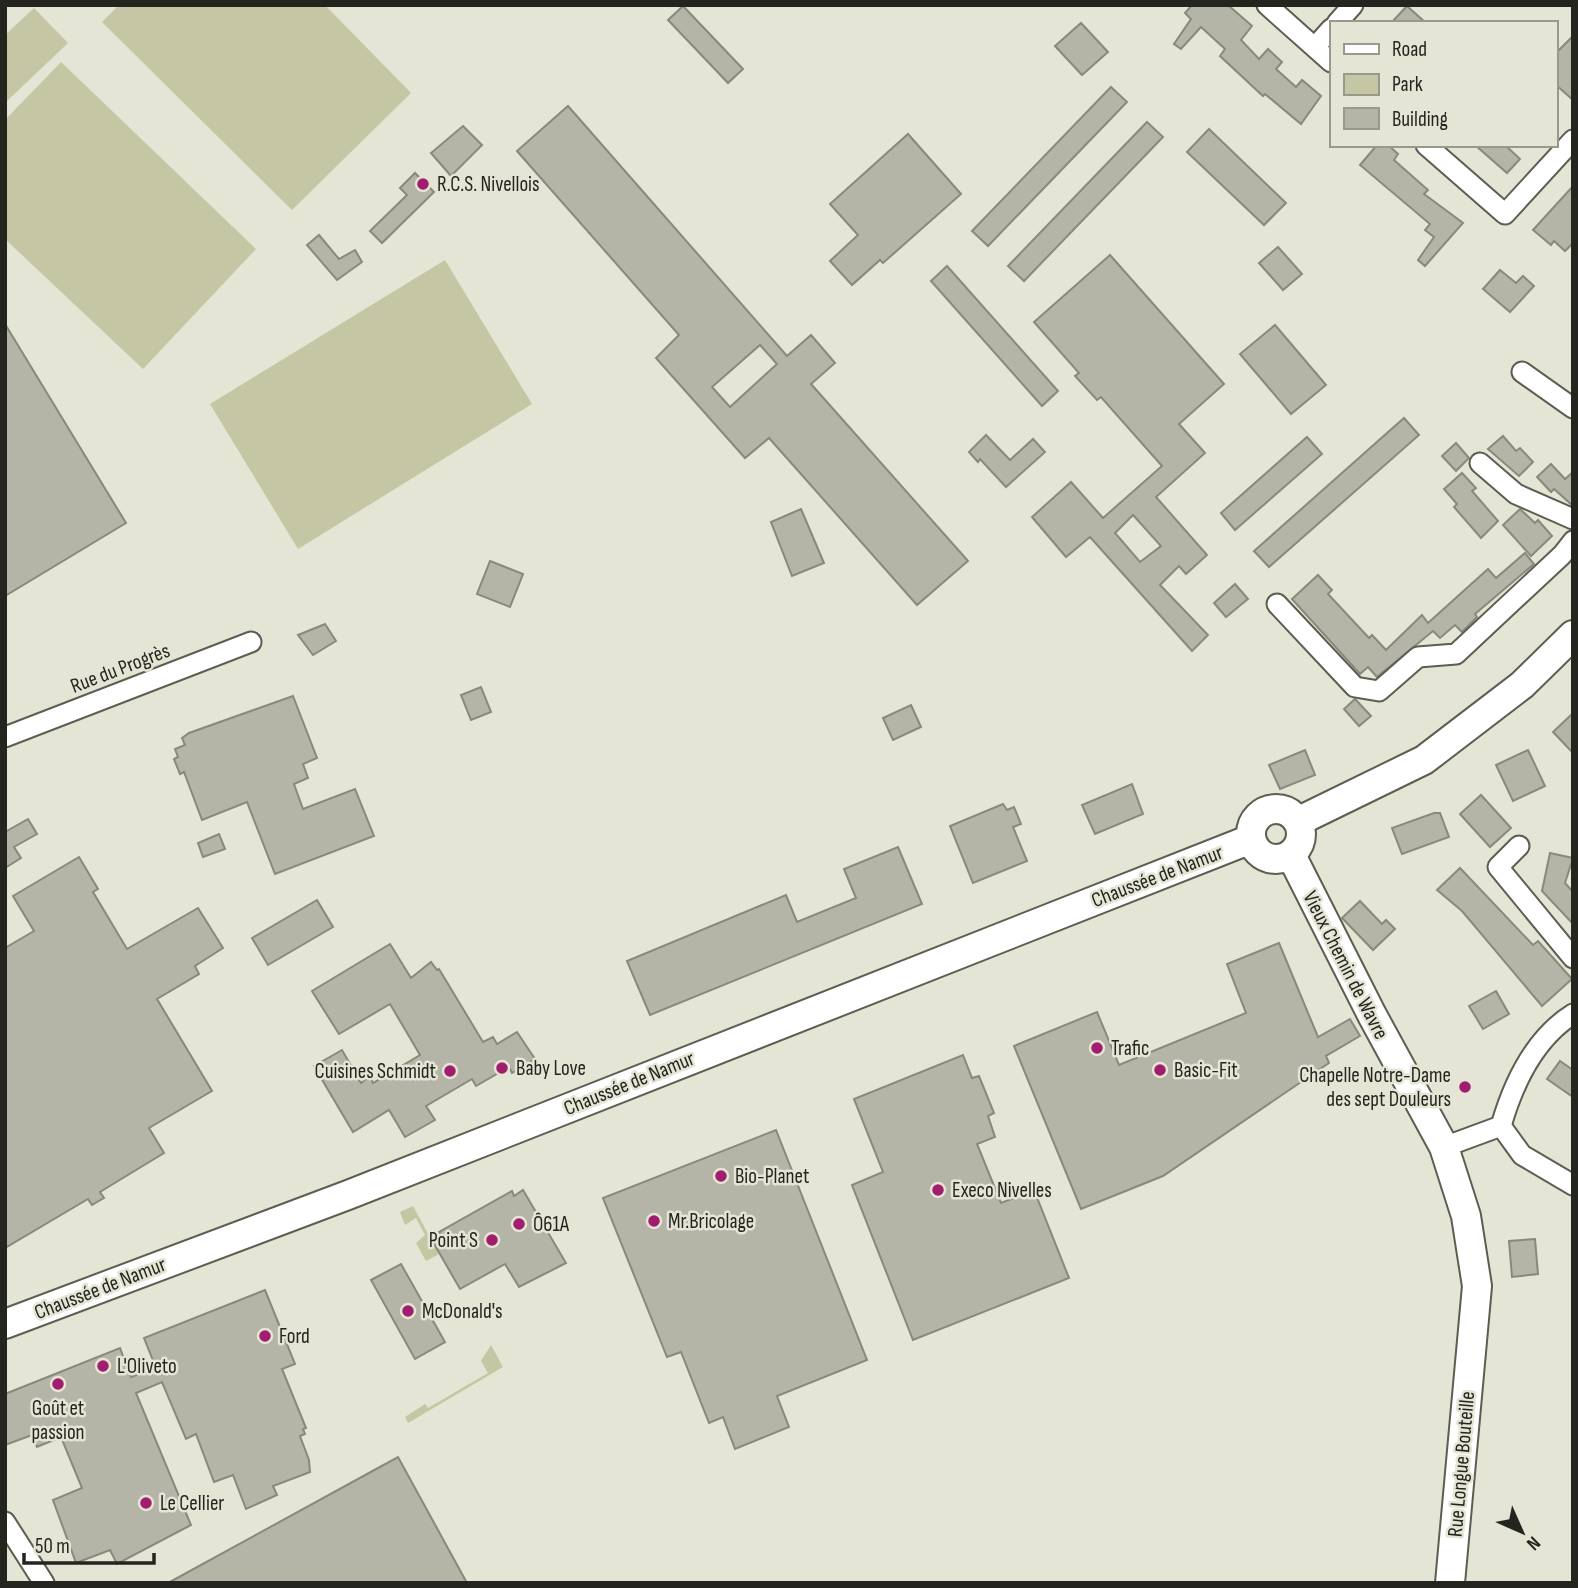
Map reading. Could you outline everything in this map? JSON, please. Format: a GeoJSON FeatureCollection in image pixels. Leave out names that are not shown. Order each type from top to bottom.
{"type":"FeatureCollection","features":[{"type":"Feature","properties":{"kind":"main road"},"geometry":{"type":"LineString","coordinates":[[1299,821],[1424,760],[1522,685],[1573,635]]}},
{"type":"Feature","properties":{"kind":"main road"},"geometry":{"type":"LineString","coordinates":[[1277,808],[1290,812],[1299,821],[1302,834],[1299,846],[1290,855],[1279,859],[1267,858],[1257,850],[1251,839],[1256,818],[1265,811],[1277,808]]}},
{"type":"Feature","properties":{"kind":"main road","name":"Chaussée de Namur"},"geometry":{"type":"LineString","coordinates":[[5,1324],[348,1195],[1251,839]]}},
{"type":"Feature","properties":{"kind":"main road","name":"Vieux Chemin de Wavre"},"geometry":{"type":"LineString","coordinates":[[1290,855],[1372,1015],[1444,1147],[1466,1216],[1477,1286],[1472,1345]]}},
{"type":"Feature","properties":{"kind":"main road","name":"Rue Longue Bouteille"},"geometry":{"type":"LineString","coordinates":[[1450,1583],[1472,1345]]}},
{"type":"Feature","properties":{"kind":"street"},"geometry":{"type":"LineString","coordinates":[[1267,5],[1330,61]]}},
{"type":"Feature","properties":{"kind":"street"},"geometry":{"type":"LineString","coordinates":[[1339,21],[1353,5]]}},
{"type":"Feature","properties":{"kind":"street"},"geometry":{"type":"LineString","coordinates":[[1314,47],[1330,30]]}},
{"type":"Feature","properties":{"kind":"street"},"geometry":{"type":"LineString","coordinates":[[1428,147],[1505,214],[1573,139]]}},
{"type":"Feature","properties":{"kind":"street"},"geometry":{"type":"LineString","coordinates":[[1522,372],[1573,408]]}},
{"type":"Feature","properties":{"kind":"street"},"geometry":{"type":"LineString","coordinates":[[1480,463],[1516,494],[1573,519]]}},
{"type":"Feature","properties":{"kind":"street"},"geometry":{"type":"LineString","coordinates":[[1277,604],[1354,687],[1379,691],[1418,657],[1456,654],[1562,555],[1573,541]]}},
{"type":"Feature","properties":{"kind":"street","name":"Rue du Progrès"},"geometry":{"type":"LineString","coordinates":[[5,737],[251,642]]}},
{"type":"Feature","properties":{"kind":"street"},"geometry":{"type":"LineString","coordinates":[[1519,846],[1498,867],[1573,958]]}},
{"type":"Feature","properties":{"kind":"street"},"geometry":{"type":"LineString","coordinates":[[1501,1126],[1509,1096],[1538,1046],[1573,1014]]}},
{"type":"Feature","properties":{"kind":"street"},"geometry":{"type":"LineString","coordinates":[[1444,1147],[1501,1126]]}},
{"type":"Feature","properties":{"kind":"street"},"geometry":{"type":"LineString","coordinates":[[1501,1126],[1522,1155],[1573,1185]]}},
{"type":"Feature","properties":{"kind":"street"},"geometry":{"type":"LineString","coordinates":[[5,1522],[44,1583]]}},
{"type":"Feature","properties":{"kind":"green space"},"geometry":{"type":"Polygon","coordinates":[[[119,5],[325,5],[411,93],[292,210],[102,22],[119,5]]]}},
{"type":"Feature","properties":{"kind":"green space"},"geometry":{"type":"Polygon","coordinates":[[[34,8],[68,43],[5,103],[5,35],[34,8]]]}},
{"type":"Feature","properties":{"kind":"green space"},"geometry":{"type":"Polygon","coordinates":[[[61,62],[256,249],[143,369],[5,239],[5,120],[61,62]]]}},
{"type":"Feature","properties":{"kind":"green space"},"geometry":{"type":"Polygon","coordinates":[[[445,260],[532,404],[298,549],[210,404],[445,260]]]}},
{"type":"Feature","properties":{"kind":"green space"},"geometry":{"type":"Polygon","coordinates":[[[413,1206],[439,1254],[426,1261],[416,1243],[425,1235],[416,1218],[405,1225],[400,1212],[413,1206]]]}},
{"type":"Feature","properties":{"kind":"green space"},"geometry":{"type":"Polygon","coordinates":[[[491,1345],[503,1367],[408,1423],[405,1417],[425,1404],[428,1408],[488,1373],[481,1361],[491,1345]]]}},
{"type":"Feature","properties":{"kind":"building"},"geometry":{"type":"Polygon","coordinates":[[[1192,5],[1228,5],[1252,26],[1241,40],[1259,59],[1268,49],[1282,62],[1276,69],[1296,87],[1302,80],[1321,96],[1301,124],[1265,94],[1263,96],[1220,56],[1225,49],[1201,27],[1181,49],[1174,44],[1191,19],[1185,13],[1192,5]]]}},
{"type":"Feature","properties":{"kind":"building"},"geometry":{"type":"Polygon","coordinates":[[[683,6],[743,69],[728,83],[668,20],[683,6]]]}},
{"type":"Feature","properties":{"kind":"building"},"geometry":{"type":"Polygon","coordinates":[[[1407,6],[1424,21],[1393,21],[1407,6]]]}},
{"type":"Feature","properties":{"kind":"building"},"geometry":{"type":"Polygon","coordinates":[[[1081,23],[1108,52],[1082,75],[1055,46],[1081,23]]]}},
{"type":"Feature","properties":{"kind":"building"},"geometry":{"type":"Polygon","coordinates":[[[1573,36],[1573,100],[1557,86],[1557,52],[1573,36]]]}},
{"type":"Feature","properties":{"kind":"building"},"geometry":{"type":"Polygon","coordinates":[[[1111,87],[1127,102],[988,246],[972,231],[1111,87]]]}},
{"type":"Feature","properties":{"kind":"building"},"geometry":{"type":"Polygon","coordinates":[[[568,106],[787,356],[811,335],[835,363],[811,384],[968,561],[917,605],[769,438],[745,458],[656,358],[679,335],[517,151],[568,106]],[[760,345],[712,387],[730,407],[777,364],[760,345]]]}},
{"type":"Feature","properties":{"kind":"building"},"geometry":{"type":"Polygon","coordinates":[[[1147,122],[1163,137],[1024,281],[1008,266],[1147,122]]]}},
{"type":"Feature","properties":{"kind":"building"},"geometry":{"type":"Polygon","coordinates":[[[463,126],[482,145],[451,176],[431,153],[463,126]]]}},
{"type":"Feature","properties":{"kind":"building"},"geometry":{"type":"Polygon","coordinates":[[[1209,129],[1286,203],[1264,225],[1187,152],[1209,129]]]}},
{"type":"Feature","properties":{"kind":"building"},"geometry":{"type":"Polygon","coordinates":[[[908,134],[961,194],[883,263],[880,260],[852,285],[830,261],[858,235],[830,204],[908,134]]]}},
{"type":"Feature","properties":{"kind":"building"},"geometry":{"type":"Polygon","coordinates":[[[1375,147],[1390,147],[1398,154],[1394,160],[1428,190],[1424,194],[1463,223],[1425,266],[1418,260],[1434,237],[1425,230],[1430,224],[1360,165],[1375,147]]]}},
{"type":"Feature","properties":{"kind":"building"},"geometry":{"type":"Polygon","coordinates":[[[1477,147],[1507,147],[1520,159],[1507,173],[1477,147]]]}},
{"type":"Feature","properties":{"kind":"building"},"geometry":{"type":"Polygon","coordinates":[[[415,173],[434,192],[382,243],[370,231],[407,195],[400,188],[415,173]]]}},
{"type":"Feature","properties":{"kind":"building"},"geometry":{"type":"Polygon","coordinates":[[[1573,186],[1573,243],[1565,251],[1554,241],[1551,245],[1533,230],[1573,186]]]}},
{"type":"Feature","properties":{"kind":"building"},"geometry":{"type":"Polygon","coordinates":[[[319,235],[339,259],[355,250],[362,262],[337,280],[307,245],[319,235]]]}},
{"type":"Feature","properties":{"kind":"building"},"geometry":{"type":"Polygon","coordinates":[[[1278,247],[1302,274],[1283,290],[1259,263],[1278,247]]]}},
{"type":"Feature","properties":{"kind":"building"},"geometry":{"type":"Polygon","coordinates":[[[1110,255],[1224,384],[1179,424],[1205,453],[1156,497],[1207,555],[1186,574],[1179,566],[1160,585],[1208,635],[1192,651],[1090,537],[1066,557],[1032,517],[1071,482],[1103,518],[1162,466],[1101,397],[1097,400],[1075,376],[1079,373],[1034,322],[1110,255]],[[1133,515],[1115,533],[1140,562],[1161,546],[1133,515]]]}},
{"type":"Feature","properties":{"kind":"building"},"geometry":{"type":"Polygon","coordinates":[[[947,266],[1058,391],[1042,406],[931,281],[947,266]]]}},
{"type":"Feature","properties":{"kind":"building"},"geometry":{"type":"Polygon","coordinates":[[[1500,270],[1516,283],[1523,276],[1534,286],[1510,312],[1483,289],[1500,270]]]}},
{"type":"Feature","properties":{"kind":"building"},"geometry":{"type":"Polygon","coordinates":[[[5,324],[126,523],[5,596],[5,324]]]}},
{"type":"Feature","properties":{"kind":"building"},"geometry":{"type":"Polygon","coordinates":[[[1275,325],[1326,385],[1291,414],[1240,354],[1275,325]]]}},
{"type":"Feature","properties":{"kind":"building"},"geometry":{"type":"Polygon","coordinates":[[[1404,418],[1419,435],[1269,567],[1254,551],[1404,418]]]}},
{"type":"Feature","properties":{"kind":"building"},"geometry":{"type":"Polygon","coordinates":[[[986,435],[1010,460],[1033,439],[1045,452],[1006,487],[980,459],[978,462],[969,452],[986,435]]]}},
{"type":"Feature","properties":{"kind":"building"},"geometry":{"type":"Polygon","coordinates":[[[1503,436],[1516,451],[1520,448],[1533,462],[1519,476],[1488,449],[1503,436]]]}},
{"type":"Feature","properties":{"kind":"building"},"geometry":{"type":"Polygon","coordinates":[[[1307,437],[1322,454],[1235,530],[1221,513],[1307,437]]]}},
{"type":"Feature","properties":{"kind":"building"},"geometry":{"type":"Polygon","coordinates":[[[1456,443],[1469,458],[1456,471],[1442,456],[1456,443]]]}},
{"type":"Feature","properties":{"kind":"building"},"geometry":{"type":"Polygon","coordinates":[[[1551,464],[1565,479],[1573,472],[1573,506],[1554,489],[1551,492],[1537,477],[1551,464]]]}},
{"type":"Feature","properties":{"kind":"building"},"geometry":{"type":"Polygon","coordinates":[[[1462,473],[1476,488],[1472,491],[1498,521],[1481,538],[1454,507],[1457,504],[1444,489],[1462,473]]]}},
{"type":"Feature","properties":{"kind":"building"},"geometry":{"type":"Polygon","coordinates":[[[801,509],[824,563],[792,576],[771,522],[801,509]]]}},
{"type":"Feature","properties":{"kind":"building"},"geometry":{"type":"Polygon","coordinates":[[[1520,509],[1535,523],[1538,520],[1552,536],[1531,556],[1503,525],[1520,509]]]}},
{"type":"Feature","properties":{"kind":"building"},"geometry":{"type":"Polygon","coordinates":[[[1525,553],[1534,564],[1475,614],[1477,617],[1462,632],[1455,625],[1440,638],[1433,631],[1377,677],[1368,667],[1360,674],[1292,599],[1318,575],[1332,590],[1328,594],[1369,638],[1372,635],[1386,650],[1422,615],[1428,623],[1488,569],[1496,578],[1525,553]]]}},
{"type":"Feature","properties":{"kind":"building"},"geometry":{"type":"Polygon","coordinates":[[[490,561],[523,574],[510,607],[477,594],[490,561]]]}},
{"type":"Feature","properties":{"kind":"building"},"geometry":{"type":"Polygon","coordinates":[[[1235,584],[1248,599],[1226,617],[1214,603],[1235,584]]]}},
{"type":"Feature","properties":{"kind":"building"},"geometry":{"type":"Polygon","coordinates":[[[325,624],[336,641],[313,655],[298,635],[325,624]]]}},
{"type":"Feature","properties":{"kind":"building"},"geometry":{"type":"Polygon","coordinates":[[[481,687],[491,712],[471,720],[461,695],[481,687]]]}},
{"type":"Feature","properties":{"kind":"building"},"geometry":{"type":"Polygon","coordinates":[[[293,696],[317,758],[303,764],[308,778],[294,784],[303,809],[355,789],[374,836],[275,874],[247,802],[202,820],[184,772],[180,774],[174,759],[178,757],[175,749],[185,745],[182,738],[189,733],[293,696]]]}},
{"type":"Feature","properties":{"kind":"building"},"geometry":{"type":"Polygon","coordinates":[[[1355,699],[1371,716],[1359,726],[1344,709],[1355,699]]]}},
{"type":"Feature","properties":{"kind":"building"},"geometry":{"type":"Polygon","coordinates":[[[911,705],[921,727],[893,740],[883,718],[911,705]]]}},
{"type":"Feature","properties":{"kind":"building"},"geometry":{"type":"Polygon","coordinates":[[[1573,713],[1573,753],[1553,732],[1573,713]]]}},
{"type":"Feature","properties":{"kind":"building"},"geometry":{"type":"Polygon","coordinates":[[[1305,750],[1315,775],[1280,789],[1269,765],[1305,750]]]}},
{"type":"Feature","properties":{"kind":"building"},"geometry":{"type":"Polygon","coordinates":[[[1528,750],[1545,786],[1513,801],[1496,765],[1528,750]]]}},
{"type":"Feature","properties":{"kind":"building"},"geometry":{"type":"Polygon","coordinates":[[[1132,784],[1143,814],[1095,834],[1082,805],[1132,784]]]}},
{"type":"Feature","properties":{"kind":"building"},"geometry":{"type":"Polygon","coordinates":[[[1481,795],[1511,828],[1490,847],[1460,814],[1481,795]]]}},
{"type":"Feature","properties":{"kind":"building"},"geometry":{"type":"Polygon","coordinates":[[[1003,804],[1007,810],[1014,807],[1021,824],[1013,827],[1027,861],[973,883],[950,826],[1003,804]]]}},
{"type":"Feature","properties":{"kind":"building"},"geometry":{"type":"Polygon","coordinates":[[[1440,813],[1449,837],[1402,854],[1392,828],[1440,813]]]}},
{"type":"Feature","properties":{"kind":"building"},"geometry":{"type":"Polygon","coordinates":[[[28,819],[37,834],[14,847],[21,858],[5,868],[5,832],[28,819]]]}},
{"type":"Feature","properties":{"kind":"building"},"geometry":{"type":"Polygon","coordinates":[[[219,834],[225,849],[203,857],[198,843],[219,834]]]}},
{"type":"Feature","properties":{"kind":"building"},"geometry":{"type":"Polygon","coordinates":[[[898,847],[922,904],[650,1015],[627,961],[786,895],[797,922],[856,898],[844,869],[898,847]]]}},
{"type":"Feature","properties":{"kind":"building"},"geometry":{"type":"Polygon","coordinates":[[[1550,853],[1573,858],[1565,883],[1573,892],[1573,924],[1542,891],[1550,853]]]}},
{"type":"Feature","properties":{"kind":"building"},"geometry":{"type":"Polygon","coordinates":[[[79,857],[98,889],[93,892],[127,949],[198,908],[223,948],[195,966],[199,974],[157,999],[212,1091],[149,1128],[164,1153],[100,1192],[104,1198],[92,1205],[88,1199],[5,1248],[5,948],[34,931],[13,896],[79,857]]]}},
{"type":"Feature","properties":{"kind":"building"},"geometry":{"type":"Polygon","coordinates":[[[1460,868],[1533,945],[1538,941],[1572,979],[1542,1006],[1462,911],[1437,890],[1460,868]]]}},
{"type":"Feature","properties":{"kind":"building"},"geometry":{"type":"Polygon","coordinates":[[[317,900],[333,927],[268,965],[252,938],[317,900]]]}},
{"type":"Feature","properties":{"kind":"building"},"geometry":{"type":"Polygon","coordinates":[[[1360,901],[1382,924],[1386,920],[1395,929],[1373,950],[1342,918],[1360,901]]]}},
{"type":"Feature","properties":{"kind":"building"},"geometry":{"type":"Polygon","coordinates":[[[1279,943],[1318,1037],[1350,1019],[1360,1036],[1326,1056],[1329,1063],[1163,1176],[1081,1209],[1014,1046],[1097,1012],[1119,1065],[1246,1013],[1227,964],[1279,943]]]}},
{"type":"Feature","properties":{"kind":"building"},"geometry":{"type":"Polygon","coordinates":[[[390,944],[411,978],[431,962],[439,969],[483,1042],[493,1037],[497,1044],[517,1032],[535,1059],[512,1073],[509,1067],[476,1086],[472,1079],[426,1106],[435,1120],[405,1137],[389,1110],[353,1132],[314,1066],[342,1050],[361,1083],[370,1076],[373,1083],[420,1055],[390,1004],[339,1034],[312,991],[390,944]]]}},
{"type":"Feature","properties":{"kind":"building"},"geometry":{"type":"Polygon","coordinates":[[[1496,991],[1509,1014],[1483,1029],[1469,1006],[1496,991]]]}},
{"type":"Feature","properties":{"kind":"building"},"geometry":{"type":"Polygon","coordinates":[[[963,1055],[972,1078],[979,1076],[994,1113],[988,1116],[995,1137],[977,1144],[1001,1203],[1034,1190],[1069,1278],[913,1340],[852,1185],[883,1172],[854,1099],[963,1055]]]}},
{"type":"Feature","properties":{"kind":"building"},"geometry":{"type":"Polygon","coordinates":[[[1560,1061],[1573,1070],[1573,1097],[1547,1079],[1560,1061]]]}},
{"type":"Feature","properties":{"kind":"building"},"geometry":{"type":"Polygon","coordinates":[[[776,1130],[867,1360],[777,1396],[789,1427],[735,1449],[723,1417],[709,1423],[681,1352],[667,1357],[603,1198],[776,1130]]]}},
{"type":"Feature","properties":{"kind":"building","name":"Point S"},"geometry":{"type":"Polygon","coordinates":[[[523,1190],[566,1263],[519,1287],[505,1264],[460,1289],[433,1242],[443,1237],[439,1232],[512,1191],[514,1196],[523,1190]]]}},
{"type":"Feature","properties":{"kind":"building"},"geometry":{"type":"Polygon","coordinates":[[[1535,1239],[1538,1274],[1512,1277],[1509,1241],[1535,1239]]]}},
{"type":"Feature","properties":{"kind":"building","name":"McDonald's"},"geometry":{"type":"Polygon","coordinates":[[[401,1264],[445,1342],[415,1359],[371,1280],[401,1264]]]}},
{"type":"Feature","properties":{"kind":"building"},"geometry":{"type":"Polygon","coordinates":[[[265,1290],[295,1364],[282,1369],[306,1428],[303,1429],[305,1434],[300,1436],[309,1460],[310,1472],[273,1486],[277,1495],[246,1509],[233,1475],[214,1482],[196,1434],[186,1439],[162,1382],[136,1393],[191,1525],[117,1564],[110,1550],[76,1563],[53,1500],[82,1488],[61,1437],[37,1447],[32,1435],[5,1445],[5,1394],[120,1348],[131,1377],[156,1368],[144,1338],[265,1290]]]}},
{"type":"Feature","properties":{"kind":"building"},"geometry":{"type":"Polygon","coordinates":[[[398,1457],[467,1583],[168,1583],[378,1468],[398,1457]]]}},
{"type":"Feature","properties":{"kind":"place","name":"R.C.S. Nivellois"},"geometry":{"type":"Point","coordinates":[423,184]}},
{"type":"Feature","properties":{"kind":"place","name":"Trafic"},"geometry":{"type":"Point","coordinates":[1097,1048]}},
{"type":"Feature","properties":{"kind":"place","name":"Baby Love"},"geometry":{"type":"Point","coordinates":[502,1068]}},
{"type":"Feature","properties":{"kind":"place","name":"Basic-Fit"},"geometry":{"type":"Point","coordinates":[1160,1070]}},
{"type":"Feature","properties":{"kind":"place","name":"Cuisines Schmidt"},"geometry":{"type":"Point","coordinates":[450,1071]}},
{"type":"Feature","properties":{"kind":"place","name":"Chapelle Notre-Dame des sept Douleurs"},"geometry":{"type":"Point","coordinates":[1465,1087]}},
{"type":"Feature","properties":{"kind":"place","name":"Bio-Planet"},"geometry":{"type":"Point","coordinates":[721,1176]}},
{"type":"Feature","properties":{"kind":"place","name":"Execo Nivelles"},"geometry":{"type":"Point","coordinates":[938,1190]}},
{"type":"Feature","properties":{"kind":"place","name":"Mr.Bricolage"},"geometry":{"type":"Point","coordinates":[654,1221]}},
{"type":"Feature","properties":{"kind":"place","name":"Ô61A"},"geometry":{"type":"Point","coordinates":[519,1224]}},
{"type":"Feature","properties":{"kind":"place","name":"Point S"},"geometry":{"type":"Point","coordinates":[492,1240]}},
{"type":"Feature","properties":{"kind":"place","name":"McDonald's"},"geometry":{"type":"Point","coordinates":[408,1311]}},
{"type":"Feature","properties":{"kind":"place","name":"Ford"},"geometry":{"type":"Point","coordinates":[265,1336]}},
{"type":"Feature","properties":{"kind":"place","name":"L'Oliveto"},"geometry":{"type":"Point","coordinates":[103,1366]}},
{"type":"Feature","properties":{"kind":"place","name":"Goût et passion"},"geometry":{"type":"Point","coordinates":[58,1384]}},
{"type":"Feature","properties":{"kind":"place","name":"Le Cellier"},"geometry":{"type":"Point","coordinates":[146,1503]}}]}
